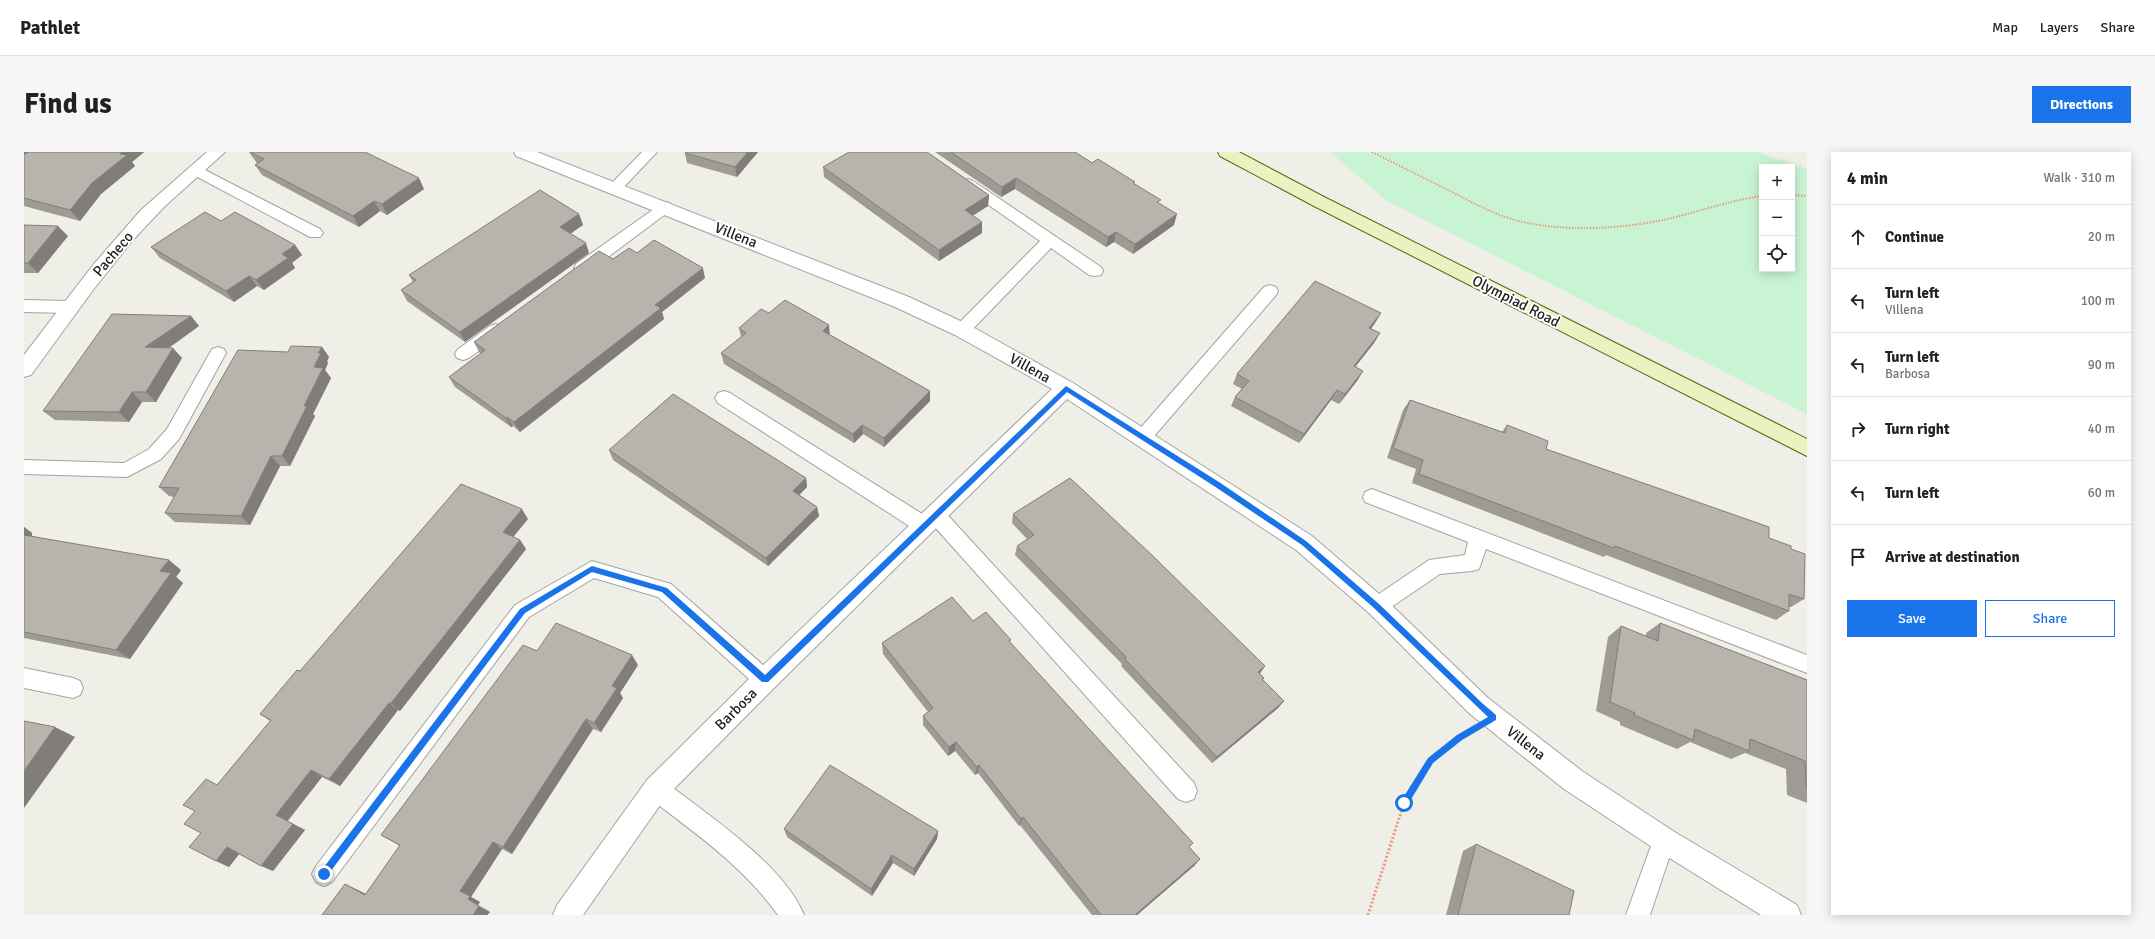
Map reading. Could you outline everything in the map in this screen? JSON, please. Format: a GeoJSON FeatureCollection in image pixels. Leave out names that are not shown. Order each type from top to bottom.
{"type":"FeatureCollection","features":[{"type":"Feature","properties":{"kind":"main road","name":"Olympiad Road"},"geometry":{"type":"LineString","coordinates":[[1226,152],[1320,202],[1807,448]]}},
{"type":"Feature","properties":{"kind":"street","name":"Pacheco"},"geometry":{"type":"LineString","coordinates":[[24,370],[69,307],[126,236],[195,170],[217,152]]}},
{"type":"Feature","properties":{"kind":"street","name":"Villena"},"geometry":{"type":"LineString","coordinates":[[522,152],[616,187],[902,302],[962,330],[1066,388],[1304,543],[1376,606],[1479,706],[1573,780],[1664,840],[1787,915]]}},
{"type":"Feature","properties":{"kind":"street","name":"Barbosa"},"geometry":{"type":"LineString","coordinates":[[567,915],[614,846],[656,789],[765,680],[1066,388]]}},
{"type":"Feature","properties":{"kind":"lane"},"geometry":{"type":"LineString","coordinates":[[616,187],[650,152]]}},
{"type":"Feature","properties":{"kind":"lane"},"geometry":{"type":"LineString","coordinates":[[195,170],[315,233]]}},
{"type":"Feature","properties":{"kind":"lane"},"geometry":{"type":"LineString","coordinates":[[954,174],[1095,271]]}},
{"type":"Feature","properties":{"kind":"lane"},"geometry":{"type":"LineString","coordinates":[[571,276],[666,207]]}},
{"type":"Feature","properties":{"kind":"lane"},"geometry":{"type":"LineString","coordinates":[[962,330],[1050,240]]}},
{"type":"Feature","properties":{"kind":"lane"},"geometry":{"type":"LineString","coordinates":[[1142,437],[1270,291]]}},
{"type":"Feature","properties":{"kind":"lane"},"geometry":{"type":"LineString","coordinates":[[24,306],[69,307]]}},
{"type":"Feature","properties":{"kind":"lane"},"geometry":{"type":"LineString","coordinates":[[463,354],[507,322]]}},
{"type":"Feature","properties":{"kind":"lane"},"geometry":{"type":"LineString","coordinates":[[24,467],[127,470],[155,454],[173,434],[218,353]]}},
{"type":"Feature","properties":{"kind":"lane"},"geometry":{"type":"LineString","coordinates":[[724,398],[930,519],[1186,791]]}},
{"type":"Feature","properties":{"kind":"lane"},"geometry":{"type":"LineString","coordinates":[[1372,497],[1807,664]]}},
{"type":"Feature","properties":{"kind":"lane"},"geometry":{"type":"LineString","coordinates":[[1376,606],[1436,566],[1472,563],[1479,538]]}},
{"type":"Feature","properties":{"kind":"lane"},"geometry":{"type":"LineString","coordinates":[[324,874],[522,611],[592,569],[664,590],[765,680]]}},
{"type":"Feature","properties":{"kind":"lane"},"geometry":{"type":"LineString","coordinates":[[24,678],[73,688]]}},
{"type":"Feature","properties":{"kind":"lane"},"geometry":{"type":"LineString","coordinates":[[656,789],[738,853],[774,890],[792,915]]}},
{"type":"Feature","properties":{"kind":"lane"},"geometry":{"type":"LineString","coordinates":[[1638,915],[1664,840]]}},
{"type":"Feature","properties":{"kind":"path"},"geometry":{"type":"LineString","coordinates":[[1372,152],[1486,209],[1522,222],[1554,227],[1594,228],[1647,223],[1700,212],[1738,199],[1759,196]]}},
{"type":"Feature","properties":{"kind":"path"},"geometry":{"type":"LineString","coordinates":[[1795,195],[1807,196]]}},
{"type":"Feature","properties":{"kind":"path"},"geometry":{"type":"LineString","coordinates":[[1368,915],[1404,803],[1430,761],[1460,738],[1494,718]]}},
{"type":"Feature","properties":{"kind":"green space"},"geometry":{"type":"Polygon","coordinates":[[[1757,152],[1792,164],[1759,164],[1759,272],[1795,272],[1795,165],[1807,169],[1807,414],[1387,201],[1331,153],[1757,152]]]}},
{"type":"Feature","properties":{"kind":"building"},"geometry":{"type":"Polygon","coordinates":[[[28,152],[122,152],[120,154],[127,155],[92,183],[70,210],[24,198],[24,155],[28,152]]]}},
{"type":"Feature","properties":{"kind":"building"},"geometry":{"type":"Polygon","coordinates":[[[250,152],[365,152],[419,178],[382,204],[374,201],[353,216],[255,165],[264,159],[250,152]]]}},
{"type":"Feature","properties":{"kind":"building"},"geometry":{"type":"Polygon","coordinates":[[[748,152],[735,167],[685,153],[748,152]]]}},
{"type":"Feature","properties":{"kind":"building"},"geometry":{"type":"Polygon","coordinates":[[[849,152],[927,152],[989,195],[965,210],[982,222],[939,250],[823,167],[849,152]]]}},
{"type":"Feature","properties":{"kind":"building"},"geometry":{"type":"Polygon","coordinates":[[[951,152],[1075,152],[1092,163],[1098,159],[1161,200],[1157,202],[1177,214],[1135,244],[1116,232],[1108,237],[1016,178],[1002,187],[951,152]]]}},
{"type":"Feature","properties":{"kind":"building"},"geometry":{"type":"Polygon","coordinates":[[[540,190],[579,214],[560,227],[586,243],[460,332],[401,290],[416,280],[409,275],[540,190]]]}},
{"type":"Feature","properties":{"kind":"building"},"geometry":{"type":"Polygon","coordinates":[[[205,212],[221,221],[235,212],[295,245],[282,254],[288,258],[256,280],[249,276],[226,291],[151,247],[205,212]]]}},
{"type":"Feature","properties":{"kind":"building"},"geometry":{"type":"Polygon","coordinates":[[[24,225],[58,226],[28,263],[24,263],[24,225]]]}},
{"type":"Feature","properties":{"kind":"building"},"geometry":{"type":"Polygon","coordinates":[[[654,240],[703,268],[655,305],[661,308],[514,422],[507,417],[506,418],[449,377],[485,350],[474,342],[599,251],[613,259],[629,248],[637,253],[654,240]]]}},
{"type":"Feature","properties":{"kind":"building"},"geometry":{"type":"Polygon","coordinates":[[[1315,281],[1381,313],[1369,328],[1380,333],[1354,366],[1363,371],[1345,394],[1337,390],[1304,434],[1235,397],[1249,381],[1237,374],[1315,281]]]}},
{"type":"Feature","properties":{"kind":"building"},"geometry":{"type":"Polygon","coordinates":[[[785,300],[829,325],[823,331],[930,391],[884,438],[862,425],[853,434],[721,353],[746,333],[739,328],[761,309],[769,313],[785,300]]]}},
{"type":"Feature","properties":{"kind":"building"},"geometry":{"type":"Polygon","coordinates":[[[112,314],[191,316],[145,347],[173,348],[146,392],[132,392],[119,412],[43,411],[112,314]]]}},
{"type":"Feature","properties":{"kind":"building"},"geometry":{"type":"Polygon","coordinates":[[[291,346],[322,347],[318,353],[321,353],[314,367],[323,368],[304,406],[307,406],[282,456],[271,456],[241,516],[165,513],[179,488],[159,487],[238,350],[288,352],[291,346]]]}},
{"type":"Feature","properties":{"kind":"building"},"geometry":{"type":"Polygon","coordinates":[[[673,394],[806,478],[793,491],[817,507],[766,558],[609,450],[673,394]]]}},
{"type":"Feature","properties":{"kind":"building"},"geometry":{"type":"Polygon","coordinates":[[[1410,400],[1505,433],[1507,425],[1548,441],[1546,449],[1769,527],[1769,538],[1791,546],[1791,549],[1805,554],[1804,599],[1789,594],[1789,611],[1615,546],[1614,548],[1419,474],[1423,460],[1393,448],[1410,400]]]}},
{"type":"Feature","properties":{"kind":"building"},"geometry":{"type":"Polygon","coordinates":[[[1070,478],[1155,558],[1265,666],[1258,672],[1264,678],[1262,679],[1284,701],[1217,757],[1125,659],[1126,657],[1017,546],[1034,535],[1013,514],[1070,478]]]}},
{"type":"Feature","properties":{"kind":"building"},"geometry":{"type":"Polygon","coordinates":[[[461,484],[522,509],[503,532],[520,540],[329,779],[311,770],[276,815],[293,824],[261,866],[227,847],[216,861],[189,847],[201,833],[184,824],[195,811],[183,805],[206,779],[217,785],[271,720],[260,714],[297,670],[300,671],[461,484]]]}},
{"type":"Feature","properties":{"kind":"building"},"geometry":{"type":"Polygon","coordinates":[[[24,535],[169,560],[160,571],[171,573],[116,650],[24,632],[24,535]]]}},
{"type":"Feature","properties":{"kind":"building"},"geometry":{"type":"Polygon","coordinates":[[[952,597],[973,621],[986,612],[1011,640],[1009,641],[1193,843],[1189,847],[1200,859],[1135,915],[1101,915],[1023,817],[1021,819],[979,765],[977,767],[956,742],[949,747],[923,716],[933,708],[882,643],[952,597]]]}},
{"type":"Feature","properties":{"kind":"building"},"geometry":{"type":"Polygon","coordinates":[[[556,623],[632,655],[612,686],[617,688],[594,723],[586,719],[503,847],[493,842],[460,891],[470,896],[468,899],[479,906],[473,915],[322,915],[345,884],[365,895],[400,845],[381,835],[523,645],[537,651],[556,623]]]}},
{"type":"Feature","properties":{"kind":"building"},"geometry":{"type":"Polygon","coordinates":[[[1660,623],[1807,680],[1807,787],[1805,761],[1750,739],[1749,751],[1695,729],[1693,740],[1634,715],[1635,713],[1610,702],[1621,626],[1658,641],[1660,623]]]}},
{"type":"Feature","properties":{"kind":"building"},"geometry":{"type":"Polygon","coordinates":[[[24,721],[55,727],[24,771],[24,721]]]}},
{"type":"Feature","properties":{"kind":"building"},"geometry":{"type":"Polygon","coordinates":[[[830,765],[938,831],[914,869],[892,855],[871,889],[784,829],[830,765]]]}},
{"type":"Feature","properties":{"kind":"building"},"geometry":{"type":"Polygon","coordinates":[[[1476,844],[1574,891],[1569,915],[1458,915],[1476,844]]]}},
{"type":"Feature","properties":{"kind":"route"},"geometry":{"type":"LineString","coordinates":[[324,874],[522,611],[592,569],[664,590],[765,680],[1066,388],[1216,484],[1304,543],[1376,606],[1479,706],[1494,718],[1460,738],[1430,761],[1404,803]]}}]}
